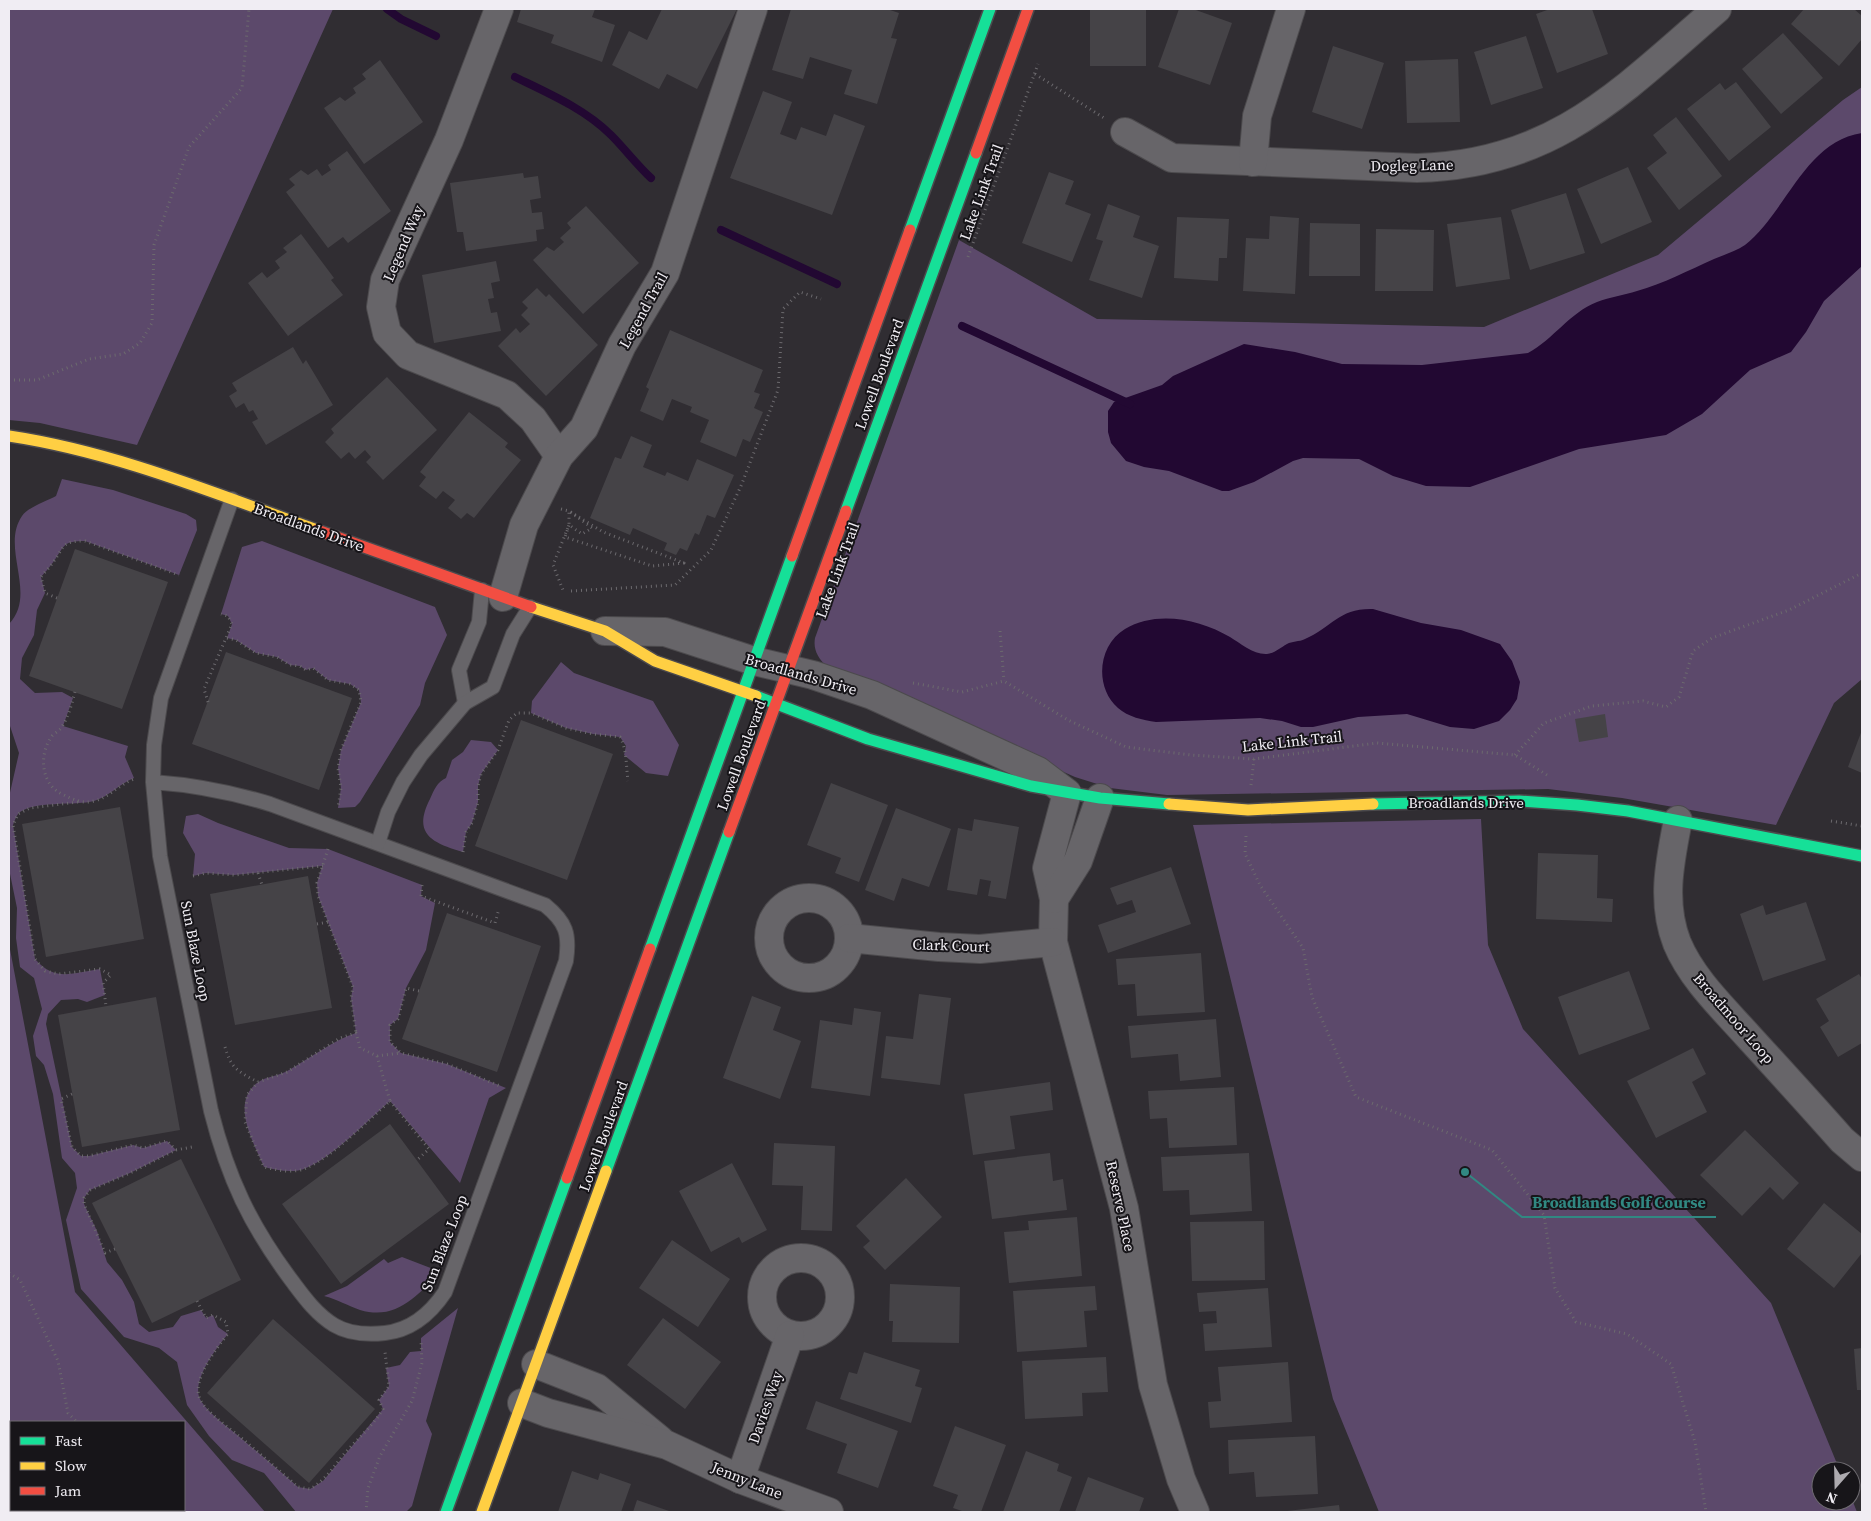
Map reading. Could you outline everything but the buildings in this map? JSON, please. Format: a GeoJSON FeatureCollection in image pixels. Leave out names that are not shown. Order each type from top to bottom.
{"type":"FeatureCollection","features":[{"type":"Feature","properties":{"kind":"main road","name":"Lowell Boulevard"},"geometry":{"type":"LineString","coordinates":[[446,1512],[990,9]]}},
{"type":"Feature","properties":{"kind":"main road","name":"Lowell Boulevard"},"geometry":{"type":"LineString","coordinates":[[482,1512],[1028,9]]}},
{"type":"Feature","properties":{"kind":"main road","name":"Broadlands Drive"},"geometry":{"type":"LineString","coordinates":[[9,436],[56,443],[126,462],[530,607],[605,631],[655,661],[744,691],[868,738],[1031,786],[1100,798],[1248,810],[1344,804],[1518,801],[1577,805],[1678,820],[1699,826],[1862,856]]}},
{"type":"Feature","properties":{"kind":"street","name":"Legend Way"},"geometry":{"type":"LineString","coordinates":[[499,9],[449,140],[385,280],[380,307],[387,333],[408,355],[507,395],[533,420],[559,456]]}},
{"type":"Feature","properties":{"kind":"street","name":"Legend Trail"},"geometry":{"type":"LineString","coordinates":[[492,593],[559,456],[584,428],[622,345],[665,273],[753,9]]}},
{"type":"Feature","properties":{"kind":"street"},"geometry":{"type":"LineString","coordinates":[[1253,162],[1257,116],[1291,9]]}},
{"type":"Feature","properties":{"kind":"street","name":"Dogleg Lane"},"geometry":{"type":"LineString","coordinates":[[1125,132],[1172,158],[1445,167],[1478,162],[1510,153],[1568,128],[1588,116],[1622,91],[1718,9]]}},
{"type":"Feature","properties":{"kind":"street","name":"Broadlands Drive"},"geometry":{"type":"LineString","coordinates":[[605,631],[666,632],[754,661],[814,675],[872,695],[1038,772],[1067,793]]}},
{"type":"Feature","properties":{"kind":"street","name":"Reserve Place"},"geometry":{"type":"LineString","coordinates":[[1067,793],[1047,868],[1054,899],[1053,942],[1124,1208],[1153,1385],[1181,1479],[1195,1512]]}},
{"type":"Feature","properties":{"kind":"street"},"geometry":{"type":"LineString","coordinates":[[1054,899],[1078,862],[1100,798]]}},
{"type":"Feature","properties":{"kind":"street","name":"Broadmoor Loop"},"geometry":{"type":"LineString","coordinates":[[1678,820],[1667,878],[1669,905],[1677,942],[1689,964],[1720,1005],[1842,1140],[1862,1157]]}},
{"type":"Feature","properties":{"kind":"street","name":"Clark Court"},"geometry":{"type":"LineString","coordinates":[[849,938],[980,949],[1053,942]]}},
{"type":"Feature","properties":{"kind":"street","name":"Davies Way"},"geometry":{"type":"LineString","coordinates":[[740,1479],[790,1335]]}},
{"type":"Feature","properties":{"kind":"street","name":"Jenny Lane"},"geometry":{"type":"LineString","coordinates":[[536,1364],[597,1388],[667,1445]]}},
{"type":"Feature","properties":{"kind":"street","name":"Jenny Lane"},"geometry":{"type":"LineString","coordinates":[[522,1403],[548,1413],[667,1445],[740,1479],[829,1512]]}},
{"type":"Feature","properties":{"kind":"lane","name":"Sun Blaze Loop"},"geometry":{"type":"LineString","coordinates":[[153,782],[193,785],[232,792],[270,804],[546,904],[558,915],[562,923],[569,945],[563,970],[445,1292],[438,1303],[419,1321],[413,1324],[394,1332],[368,1335],[344,1330],[313,1308],[275,1258],[253,1224],[235,1188],[221,1150],[194,1028],[160,856],[153,782],[154,745],[161,698],[232,500]]}},
{"type":"Feature","properties":{"kind":"lane"},"geometry":{"type":"LineString","coordinates":[[465,703],[459,670],[492,593]]}},
{"type":"Feature","properties":{"kind":"lane"},"geometry":{"type":"LineString","coordinates":[[378,843],[388,812],[403,782],[421,755],[465,703],[493,687],[512,634],[530,607]]}},
{"type":"Feature","properties":{"kind":"path"},"geometry":{"type":"LineString","coordinates":[[9,380],[37,380],[89,359],[123,354],[140,343],[152,324],[154,245],[189,147],[242,88],[249,9]]}},
{"type":"Feature","properties":{"kind":"path","name":"Lake Link Trail"},"geometry":{"type":"LineString","coordinates":[[967,259],[1041,55]]}},
{"type":"Feature","properties":{"kind":"path"},"geometry":{"type":"LineString","coordinates":[[1035,74],[1125,132]]}},
{"type":"Feature","properties":{"kind":"path"},"geometry":{"type":"LineString","coordinates":[[569,526],[553,565],[564,592],[674,585],[710,550],[741,486],[778,390],[783,309],[800,292],[821,298]]}},
{"type":"Feature","properties":{"kind":"path"},"geometry":{"type":"LineString","coordinates":[[537,501],[569,511],[603,532],[684,563],[652,566],[565,537],[569,526],[569,511]]}},
{"type":"Feature","properties":{"kind":"path"},"geometry":{"type":"LineString","coordinates":[[569,511],[592,528],[582,534],[569,526]]}},
{"type":"Feature","properties":{"kind":"path"},"geometry":{"type":"LineString","coordinates":[[57,598],[45,593],[41,577],[54,561],[61,548],[70,541],[85,541],[179,574]]}},
{"type":"Feature","properties":{"kind":"path"},"geometry":{"type":"LineString","coordinates":[[1515,755],[1544,723],[1592,706],[1643,701],[1666,707],[1678,697],[1693,651],[1712,638],[1789,610],[1862,573]]}},
{"type":"Feature","properties":{"kind":"path"},"geometry":{"type":"LineString","coordinates":[[208,702],[204,689],[221,645],[227,638],[232,624],[228,616],[221,614]]}},
{"type":"Feature","properties":{"kind":"path"},"geometry":{"type":"LineString","coordinates":[[906,682],[962,692],[1004,681],[1000,631]]}},
{"type":"Feature","properties":{"kind":"path"},"geometry":{"type":"LineString","coordinates":[[227,638],[236,640],[256,653],[278,657],[290,665],[300,666],[306,670],[313,668],[328,680],[350,684],[359,690],[361,702],[341,750],[338,768],[342,788],[338,808]]}},
{"type":"Feature","properties":{"kind":"path","name":"Lake Link Trail"},"geometry":{"type":"LineString","coordinates":[[1004,681],[1068,720],[1126,747],[1191,755],[1254,759],[1377,743],[1400,745]]}},
{"type":"Feature","properties":{"kind":"path"},"geometry":{"type":"LineString","coordinates":[[75,692],[63,726],[52,737],[45,752],[43,770],[48,783],[58,793],[78,802]]}},
{"type":"Feature","properties":{"kind":"path"},"geometry":{"type":"LineString","coordinates":[[463,852],[466,832],[472,823],[478,802],[478,786],[482,774],[498,750],[509,720],[517,713],[531,713],[566,728],[593,734],[620,736],[626,746],[624,755],[628,781]]}},
{"type":"Feature","properties":{"kind":"path"},"geometry":{"type":"LineString","coordinates":[[1254,759],[1245,854],[1260,885],[1303,948],[1312,997],[1356,1097],[1420,1120],[1455,1137],[1492,1150],[1544,1215],[1554,1288],[1576,1322],[1627,1334],[1671,1364],[1694,1442],[1706,1512]]}},
{"type":"Feature","properties":{"kind":"path"},"geometry":{"type":"LineString","coordinates":[[106,1006],[103,983],[112,975],[100,969],[59,974],[45,971],[35,959],[15,848],[13,825],[18,814],[30,808],[91,802],[110,796],[123,783],[134,778]]}},
{"type":"Feature","properties":{"kind":"path"},"geometry":{"type":"LineString","coordinates":[[328,849],[317,882],[318,896],[353,987],[351,998],[360,1048],[377,1056],[401,1053],[447,1064],[506,1088]]}},
{"type":"Feature","properties":{"kind":"path"},"geometry":{"type":"LineString","coordinates":[[193,876],[206,873],[234,875],[323,866]]}},
{"type":"Feature","properties":{"kind":"path"},"geometry":{"type":"LineString","coordinates":[[258,873],[262,885]]}},
{"type":"Feature","properties":{"kind":"path"},"geometry":{"type":"LineString","coordinates":[[422,886],[421,896],[495,924],[500,907]]}},
{"type":"Feature","properties":{"kind":"path"},"geometry":{"type":"LineString","coordinates":[[317,924],[328,922]]}},
{"type":"Feature","properties":{"kind":"path"},"geometry":{"type":"LineString","coordinates":[[401,1053],[390,1042],[390,1025],[398,1020],[406,988],[419,991]]}},
{"type":"Feature","properties":{"kind":"path"},"geometry":{"type":"LineString","coordinates":[[356,1033],[340,1038],[287,1072],[258,1082],[246,1095],[245,1122],[264,1167],[283,1171],[306,1169],[338,1146],[390,1101]]}},
{"type":"Feature","properties":{"kind":"path"},"geometry":{"type":"LineString","coordinates":[[225,1047],[229,1062],[240,1073],[258,1082]]}},
{"type":"Feature","properties":{"kind":"path"},"geometry":{"type":"LineString","coordinates":[[377,1056],[390,1101],[429,1149],[416,1161]]}},
{"type":"Feature","properties":{"kind":"path"},"geometry":{"type":"LineString","coordinates":[[72,1094],[61,1099],[72,1147],[81,1156],[89,1156],[133,1145],[143,1148],[167,1141],[176,1150]]}},
{"type":"Feature","properties":{"kind":"path"},"geometry":{"type":"LineString","coordinates":[[115,1249],[105,1253],[84,1204],[84,1198],[90,1190],[176,1150],[192,1147]]}},
{"type":"Feature","properties":{"kind":"path"},"geometry":{"type":"LineString","coordinates":[[9,1273],[20,1280],[54,1352],[58,1361],[68,1413],[76,1421]]}},
{"type":"Feature","properties":{"kind":"path"},"geometry":{"type":"LineString","coordinates":[[196,1301],[206,1318],[213,1315],[226,1322],[228,1334],[217,1347],[203,1372],[198,1385],[200,1399],[220,1420],[298,1487],[310,1489],[323,1481],[345,1453],[380,1415],[383,1409],[379,1400],[389,1386],[385,1352]]}},
{"type":"Feature","properties":{"kind":"path"},"geometry":{"type":"LineString","coordinates":[[366,1512],[368,1488],[380,1456],[412,1401],[422,1362],[421,1338],[413,1324]]}},
{"type":"Feature","properties":{"kind":"shaded area"},"geometry":{"type":"Polygon","coordinates":[[[9,9],[333,9],[137,445],[40,423],[9,420],[9,9]]]}},
{"type":"Feature","properties":{"kind":"shaded area"},"geometry":{"type":"Polygon","coordinates":[[[1862,87],[1862,679],[1834,703],[1776,825],[1622,798],[1548,789],[1167,795],[1110,788],[1075,777],[827,667],[819,657],[815,646],[815,638],[959,240],[1097,319],[1484,327],[1658,255],[1843,100],[1862,87]]]}},
{"type":"Feature","properties":{"kind":"shaded area"},"geometry":{"type":"Polygon","coordinates":[[[1862,133],[1862,266],[1824,301],[1806,332],[1791,352],[1750,370],[1702,414],[1666,435],[1579,449],[1470,487],[1426,486],[1393,476],[1359,459],[1303,458],[1293,461],[1254,482],[1229,491],[1222,491],[1169,471],[1144,467],[1126,461],[1111,443],[1108,432],[1108,411],[1114,402],[1162,385],[1173,376],[1244,344],[1295,352],[1342,364],[1422,365],[1528,353],[1546,341],[1578,313],[1597,302],[1656,285],[1745,245],[1773,215],[1798,180],[1825,149],[1842,139],[1862,133]]]}},
{"type":"Feature","properties":{"kind":"shaded area"},"geometry":{"type":"Polygon","coordinates":[[[62,479],[113,490],[186,514],[196,520],[197,530],[179,575],[85,541],[72,542],[65,545],[41,577],[45,593],[37,610],[34,635],[22,658],[20,679],[35,693],[62,692],[73,698],[63,726],[128,746],[125,757],[134,778],[94,801],[43,805],[24,810],[18,814],[13,825],[35,959],[42,966],[57,973],[72,974],[100,969],[105,995],[87,1002],[78,999],[61,1000],[48,1014],[46,1024],[72,1147],[81,1156],[89,1156],[133,1145],[143,1148],[167,1141],[176,1150],[90,1190],[84,1198],[84,1204],[97,1231],[107,1262],[122,1280],[134,1302],[139,1324],[149,1332],[173,1327],[181,1316],[201,1310],[206,1318],[213,1315],[218,1327],[228,1334],[206,1365],[202,1374],[198,1392],[200,1399],[213,1415],[298,1487],[310,1489],[323,1481],[383,1409],[379,1400],[389,1386],[386,1368],[400,1365],[410,1352],[421,1351],[421,1338],[458,1308],[426,1421],[432,1434],[412,1506],[406,1512],[296,1512],[264,1473],[232,1460],[209,1436],[187,1405],[177,1362],[159,1348],[124,1337],[81,1289],[66,1220],[77,1188],[75,1173],[62,1158],[53,1094],[44,1065],[36,1056],[33,1036],[42,1009],[34,978],[20,967],[16,938],[17,908],[9,869],[9,797],[19,753],[9,723],[9,624],[17,612],[20,599],[15,542],[16,529],[25,513],[56,496],[62,479]]]}},
{"type":"Feature","properties":{"kind":"shaded area"},"geometry":{"type":"Polygon","coordinates":[[[262,541],[435,607],[447,635],[425,683],[420,705],[360,802],[355,807],[338,808],[341,788],[338,768],[341,750],[361,702],[359,690],[350,684],[328,680],[313,668],[306,670],[300,666],[290,665],[277,657],[256,653],[236,640],[227,638],[232,624],[228,616],[221,614],[242,547],[262,541]]]}},
{"type":"Feature","properties":{"kind":"shaded area"},"geometry":{"type":"Polygon","coordinates":[[[1373,609],[1421,623],[1461,630],[1500,644],[1512,661],[1520,682],[1517,699],[1510,710],[1499,721],[1474,729],[1450,727],[1407,714],[1358,717],[1313,727],[1301,727],[1282,721],[1260,718],[1156,722],[1126,714],[1110,699],[1105,689],[1102,667],[1109,645],[1116,636],[1137,623],[1164,618],[1205,625],[1230,637],[1252,651],[1267,654],[1289,643],[1305,639],[1344,615],[1373,609]]]}},
{"type":"Feature","properties":{"kind":"shaded area"},"geometry":{"type":"Polygon","coordinates":[[[561,662],[574,673],[653,701],[679,745],[668,776],[646,773],[624,755],[626,746],[620,737],[566,728],[531,713],[532,701],[561,662]]]}},
{"type":"Feature","properties":{"kind":"shaded area"},"geometry":{"type":"Polygon","coordinates":[[[471,740],[491,742],[498,750],[481,774],[478,786],[478,802],[472,823],[466,832],[463,852],[434,841],[424,829],[423,821],[434,789],[446,778],[452,760],[463,752],[471,740]]]}},
{"type":"Feature","properties":{"kind":"shaded area"},"geometry":{"type":"Polygon","coordinates":[[[198,814],[289,848],[328,849],[422,885],[421,896],[435,903],[426,950],[406,988],[398,1019],[390,1025],[390,1042],[401,1053],[447,1064],[506,1088],[489,1098],[460,1183],[390,1101],[350,1138],[316,1163],[296,1171],[264,1167],[247,1124],[245,1102],[249,1092],[257,1083],[285,1072],[330,1045],[356,1033],[351,998],[353,987],[318,896],[317,883],[322,866],[234,875],[206,873],[193,876],[195,854],[183,833],[186,816],[198,814]]]}},
{"type":"Feature","properties":{"kind":"shaded area"},"geometry":{"type":"Polygon","coordinates":[[[1481,819],[1488,945],[1523,1029],[1771,1303],[1836,1461],[1811,1461],[1811,1511],[1857,1512],[1379,1512],[1333,1399],[1193,825],[1481,819]]]}},
{"type":"Feature","properties":{"kind":"shaded area"},"geometry":{"type":"Polygon","coordinates":[[[9,944],[75,1292],[265,1512],[9,1512],[9,944]]]}},
{"type":"Feature","properties":{"kind":"shaded area"},"geometry":{"type":"Polygon","coordinates":[[[402,1257],[441,1272],[415,1297],[396,1309],[385,1312],[360,1310],[324,1296],[347,1286],[384,1259],[388,1263],[402,1257]]]}},
{"type":"Feature","properties":{"kind":"waterway"},"geometry":{"type":"LineString","coordinates":[[387,9],[401,19],[436,36]]}},
{"type":"Feature","properties":{"kind":"waterway"},"geometry":{"type":"LineString","coordinates":[[515,77],[566,102],[590,117],[611,135],[651,178]]}},
{"type":"Feature","properties":{"kind":"waterway"},"geometry":{"type":"LineString","coordinates":[[721,230],[837,284]]}},
{"type":"Feature","properties":{"kind":"waterway"},"geometry":{"type":"LineString","coordinates":[[962,326],[1130,404]]}},
{"type":"Feature","properties":{"kind":"traffic: fast"},"geometry":{"type":"LineString","coordinates":[[910,230],[990,9]]}},
{"type":"Feature","properties":{"kind":"traffic: fast"},"geometry":{"type":"LineString","coordinates":[[846,511],[976,153]]}},
{"type":"Feature","properties":{"kind":"traffic: fast"},"geometry":{"type":"LineString","coordinates":[[650,949],[792,556]]}},
{"type":"Feature","properties":{"kind":"traffic: fast"},"geometry":{"type":"LineString","coordinates":[[756,696],[868,739],[1031,786],[1100,798],[1169,804]]}},
{"type":"Feature","properties":{"kind":"traffic: fast"},"geometry":{"type":"LineString","coordinates":[[1373,804],[1519,801],[1577,805],[1628,811],[1862,856]]}},
{"type":"Feature","properties":{"kind":"traffic: fast"},"geometry":{"type":"LineString","coordinates":[[606,1171],[729,832]]}},
{"type":"Feature","properties":{"kind":"traffic: fast"},"geometry":{"type":"LineString","coordinates":[[446,1512],[567,1178]]}},
{"type":"Feature","properties":{"kind":"traffic: slow"},"geometry":{"type":"LineString","coordinates":[[9,436],[49,443],[127,463],[317,530]]}},
{"type":"Feature","properties":{"kind":"traffic: slow"},"geometry":{"type":"LineString","coordinates":[[531,607],[605,631],[655,661],[756,696]]}},
{"type":"Feature","properties":{"kind":"traffic: slow"},"geometry":{"type":"LineString","coordinates":[[1169,804],[1248,810],[1373,804]]}},
{"type":"Feature","properties":{"kind":"traffic: slow"},"geometry":{"type":"LineString","coordinates":[[482,1512],[606,1171]]}},
{"type":"Feature","properties":{"kind":"traffic: jam"},"geometry":{"type":"LineString","coordinates":[[976,153],[1028,9]]}},
{"type":"Feature","properties":{"kind":"traffic: jam"},"geometry":{"type":"LineString","coordinates":[[792,556],[910,230]]}},
{"type":"Feature","properties":{"kind":"traffic: jam"},"geometry":{"type":"LineString","coordinates":[[729,832],[846,511]]}},
{"type":"Feature","properties":{"kind":"traffic: jam"},"geometry":{"type":"LineString","coordinates":[[317,530],[531,607]]}},
{"type":"Feature","properties":{"kind":"traffic: jam"},"geometry":{"type":"LineString","coordinates":[[567,1178],[650,949]]}},
{"type":"Feature","properties":{"kind":"place","name":"Broadlands Golf Course"},"geometry":{"type":"Point","coordinates":[1465,1172]}}]}
